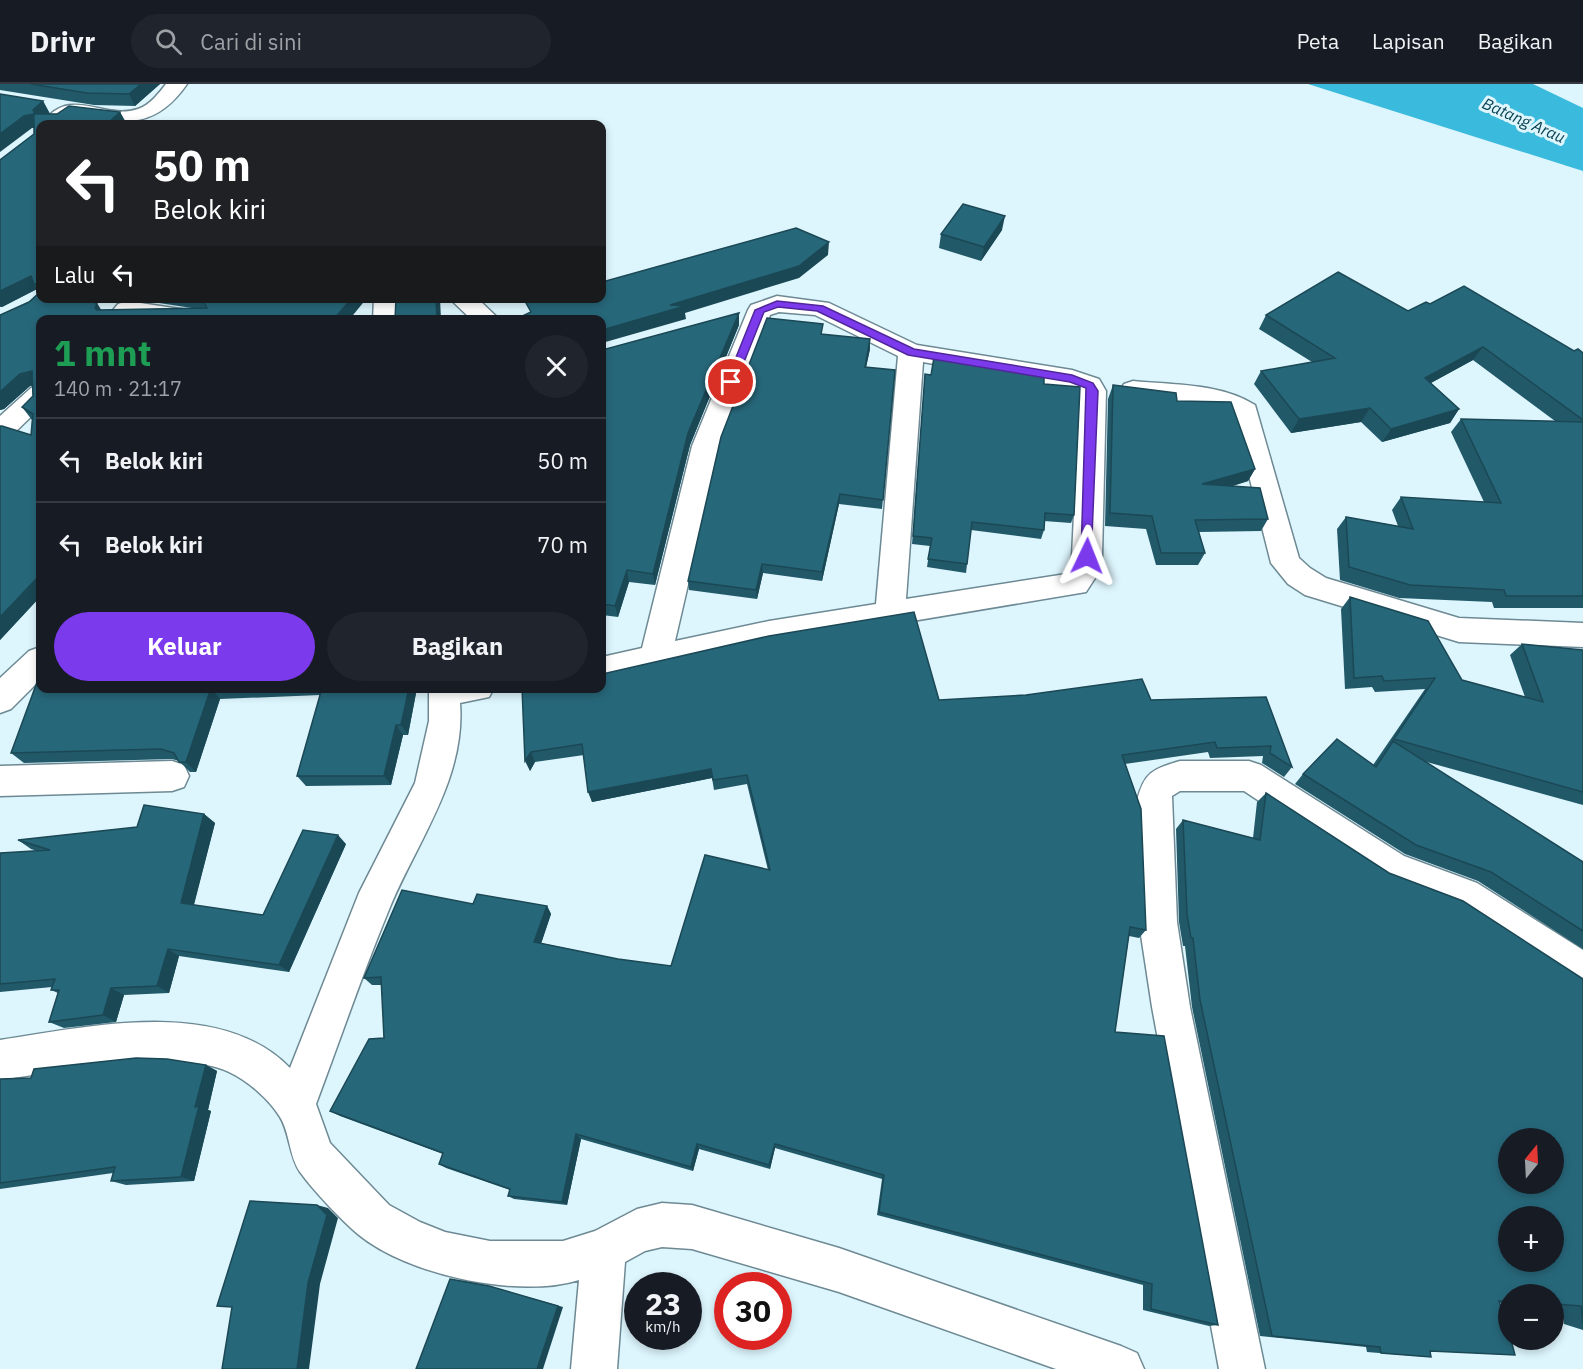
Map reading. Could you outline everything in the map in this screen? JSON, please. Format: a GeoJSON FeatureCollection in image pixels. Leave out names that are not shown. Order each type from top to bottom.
{"type":"FeatureCollection","features":[{"type":"Feature","properties":{"kind":"street"},"geometry":{"type":"LineString","coordinates":[[41,104],[128,116],[143,113],[155,107],[177,84]]}},
{"type":"Feature","properties":{"kind":"street"},"geometry":{"type":"LineString","coordinates":[[57,120],[72,109]]}},
{"type":"Feature","properties":{"kind":"street"},"geometry":{"type":"LineString","coordinates":[[467,303],[482,315]]}},
{"type":"Feature","properties":{"kind":"street"},"geometry":{"type":"LineString","coordinates":[[727,319],[777,304],[820,308],[911,352],[1072,378],[1089,386],[1238,404],[1246,411],[1286,563],[1299,576],[1316,587],[1459,630],[1583,635]]}},
{"type":"Feature","properties":{"kind":"street"},"geometry":{"type":"LineString","coordinates":[[655,659],[706,446],[760,310]]}},
{"type":"Feature","properties":{"kind":"street"},"geometry":{"type":"LineString","coordinates":[[116,311],[153,315]]}},
{"type":"Feature","properties":{"kind":"street"},"geometry":{"type":"LineString","coordinates":[[890,614],[911,352]]}},
{"type":"Feature","properties":{"kind":"street"},"geometry":{"type":"LineString","coordinates":[[606,669],[769,633],[1075,584],[1084,572],[1087,556],[1093,391],[1089,386]]}},
{"type":"Feature","properties":{"kind":"street"},"geometry":{"type":"LineString","coordinates":[[10,426],[36,398]]}},
{"type":"Feature","properties":{"kind":"street"},"geometry":{"type":"LineString","coordinates":[[0,699],[36,664]]}},
{"type":"Feature","properties":{"kind":"street"},"geometry":{"type":"LineString","coordinates":[[296,1104],[372,905],[432,784],[445,721],[443,693]]}},
{"type":"Feature","properties":{"kind":"street"},"geometry":{"type":"LineString","coordinates":[[0,781],[172,776]]}},
{"type":"Feature","properties":{"kind":"street"},"geometry":{"type":"LineString","coordinates":[[1242,1369],[1169,996],[1158,922],[1154,801],[1157,788],[1166,780],[1180,776],[1249,776],[1392,868],[1464,895],[1583,972]]}},
{"type":"Feature","properties":{"kind":"street"},"geometry":{"type":"LineString","coordinates":[[0,1060],[111,1044],[189,1043],[232,1052],[262,1068],[296,1104],[314,1156],[374,1220],[407,1239],[445,1254],[490,1263],[562,1263],[604,1250],[637,1231],[662,1225],[692,1227],[839,1270],[1121,1369]]}},
{"type":"Feature","properties":{"kind":"street"},"geometry":{"type":"LineString","coordinates":[[594,1369],[604,1250]]}},
{"type":"Feature","properties":{"kind":"water","name":"Batang Arau"},"geometry":{"type":"Polygon","coordinates":[[[1308,84],[1533,84],[1583,108],[1583,171],[1308,84]]]}},
{"type":"Feature","properties":{"kind":"building"},"geometry":{"type":"Polygon","coordinates":[[[31,84],[141,84],[129,94],[87,93],[31,84]]]}},
{"type":"Feature","properties":{"kind":"building"},"geometry":{"type":"Polygon","coordinates":[[[0,94],[43,101],[33,110],[35,114],[57,114],[69,106],[120,112],[111,120],[36,120],[36,284],[31,276],[0,291],[0,160],[34,134],[34,114],[24,116],[0,134],[0,94]]]}},
{"type":"Feature","properties":{"kind":"building"},"geometry":{"type":"Polygon","coordinates":[[[963,204],[1005,216],[984,247],[941,234],[963,204]]]}},
{"type":"Feature","properties":{"kind":"building"},"geometry":{"type":"Polygon","coordinates":[[[796,228],[829,242],[799,266],[670,305],[685,306],[606,329],[606,315],[525,315],[531,312],[526,303],[606,303],[606,281],[796,228]]]}},
{"type":"Feature","properties":{"kind":"building"},"geometry":{"type":"Polygon","coordinates":[[[1338,272],[1408,311],[1426,302],[1430,304],[1464,286],[1574,351],[1578,349],[1583,353],[1583,420],[1483,347],[1425,378],[1459,409],[1391,429],[1370,408],[1299,419],[1261,371],[1335,358],[1266,315],[1338,272]]]}},
{"type":"Feature","properties":{"kind":"building"},"geometry":{"type":"Polygon","coordinates":[[[36,296],[36,303],[97,303],[95,308],[97,310],[207,308],[204,303],[348,303],[337,315],[36,315],[36,579],[0,617],[0,426],[31,435],[33,414],[22,407],[33,396],[32,371],[20,374],[0,392],[0,315],[29,302],[36,296]]]}},
{"type":"Feature","properties":{"kind":"building"},"geometry":{"type":"Polygon","coordinates":[[[396,303],[436,303],[437,315],[395,315],[396,303]]]}},
{"type":"Feature","properties":{"kind":"building"},"geometry":{"type":"Polygon","coordinates":[[[739,313],[688,433],[653,574],[627,570],[615,606],[606,605],[606,349],[739,313]]]}},
{"type":"Feature","properties":{"kind":"building"},"geometry":{"type":"Polygon","coordinates":[[[767,318],[823,324],[821,334],[870,339],[865,367],[895,370],[883,500],[840,494],[822,572],[762,564],[756,590],[688,581],[721,437],[767,318]]]}},
{"type":"Feature","properties":{"kind":"building"},"geometry":{"type":"Polygon","coordinates":[[[934,357],[1044,377],[1044,384],[1080,387],[1074,515],[1045,513],[1044,530],[972,522],[967,564],[928,559],[932,538],[913,536],[925,374],[931,375],[934,357]]]}},
{"type":"Feature","properties":{"kind":"building"},"geometry":{"type":"Polygon","coordinates":[[[1113,385],[1176,393],[1177,401],[1231,402],[1255,469],[1202,484],[1260,488],[1268,519],[1195,520],[1205,553],[1161,553],[1152,516],[1110,513],[1113,385]]]}},
{"type":"Feature","properties":{"kind":"building"},"geometry":{"type":"Polygon","coordinates":[[[1461,419],[1583,422],[1583,596],[1506,596],[1504,590],[1410,585],[1349,567],[1346,517],[1413,529],[1401,497],[1501,503],[1461,419]]]}},
{"type":"Feature","properties":{"kind":"building"},"geometry":{"type":"Polygon","coordinates":[[[1350,597],[1428,621],[1462,680],[1543,702],[1522,644],[1583,650],[1583,792],[1394,739],[1435,678],[1384,681],[1382,676],[1354,678],[1350,597]]]}},
{"type":"Feature","properties":{"kind":"building"},"geometry":{"type":"Polygon","coordinates":[[[914,612],[939,700],[1026,695],[1142,679],[1151,700],[1266,697],[1292,767],[1270,753],[1271,746],[1217,748],[1215,742],[1122,755],[1141,809],[1146,930],[1130,927],[1115,1032],[1164,1036],[1218,1325],[1151,1309],[1152,1284],[879,1212],[884,1175],[775,1144],[769,1165],[697,1144],[691,1167],[576,1134],[562,1202],[508,1196],[510,1189],[439,1164],[443,1153],[330,1111],[369,1039],[384,1038],[381,977],[364,978],[402,890],[473,904],[477,894],[547,906],[534,942],[618,959],[671,966],[705,855],[770,870],[747,775],[713,780],[711,769],[588,792],[582,744],[531,752],[525,761],[522,693],[606,693],[606,673],[769,636],[914,612]]]}},
{"type":"Feature","properties":{"kind":"building"},"geometry":{"type":"Polygon","coordinates":[[[36,685],[36,693],[209,693],[186,762],[179,762],[174,753],[161,749],[11,753],[36,685]]]}},
{"type":"Feature","properties":{"kind":"building"},"geometry":{"type":"Polygon","coordinates":[[[321,693],[408,693],[401,725],[396,725],[384,776],[297,776],[321,693]]]}},
{"type":"Feature","properties":{"kind":"building"},"geometry":{"type":"Polygon","coordinates":[[[1337,739],[1376,767],[1393,741],[1583,862],[1583,931],[1491,872],[1416,845],[1303,774],[1337,739]]]}},
{"type":"Feature","properties":{"kind":"building"},"geometry":{"type":"Polygon","coordinates":[[[1266,793],[1389,873],[1463,901],[1583,979],[1583,1324],[1581,1306],[1564,1305],[1564,1284],[1498,1284],[1498,1350],[1514,1350],[1515,1355],[1430,1351],[1431,1357],[1381,1353],[1380,1347],[1272,1336],[1200,1000],[1193,938],[1191,938],[1187,914],[1183,820],[1260,840],[1266,793]]]}},
{"type":"Feature","properties":{"kind":"building"},"geometry":{"type":"Polygon","coordinates":[[[144,805],[204,814],[181,903],[263,915],[303,830],[338,835],[279,965],[168,949],[157,986],[111,988],[103,1015],[49,1022],[59,990],[51,990],[55,979],[0,984],[0,853],[50,850],[18,840],[137,827],[144,805]]]}},
{"type":"Feature","properties":{"kind":"building"},"geometry":{"type":"Polygon","coordinates":[[[136,1058],[167,1059],[206,1065],[195,1107],[199,1106],[181,1177],[111,1181],[115,1167],[0,1183],[0,1079],[31,1078],[34,1069],[136,1058]]]}},
{"type":"Feature","properties":{"kind":"building"},"geometry":{"type":"Polygon","coordinates":[[[250,1201],[317,1205],[327,1215],[308,1283],[297,1369],[222,1369],[232,1307],[217,1306],[250,1201]]]}},
{"type":"Feature","properties":{"kind":"building"},"geometry":{"type":"Polygon","coordinates":[[[450,1279],[489,1286],[558,1306],[537,1369],[416,1369],[450,1279]]]}},
{"type":"Feature","properties":{"kind":"route"},"geometry":{"type":"LineString","coordinates":[[731,382],[760,310],[777,304],[820,308],[911,352],[1081,381],[1093,391],[1087,556]]}}]}
